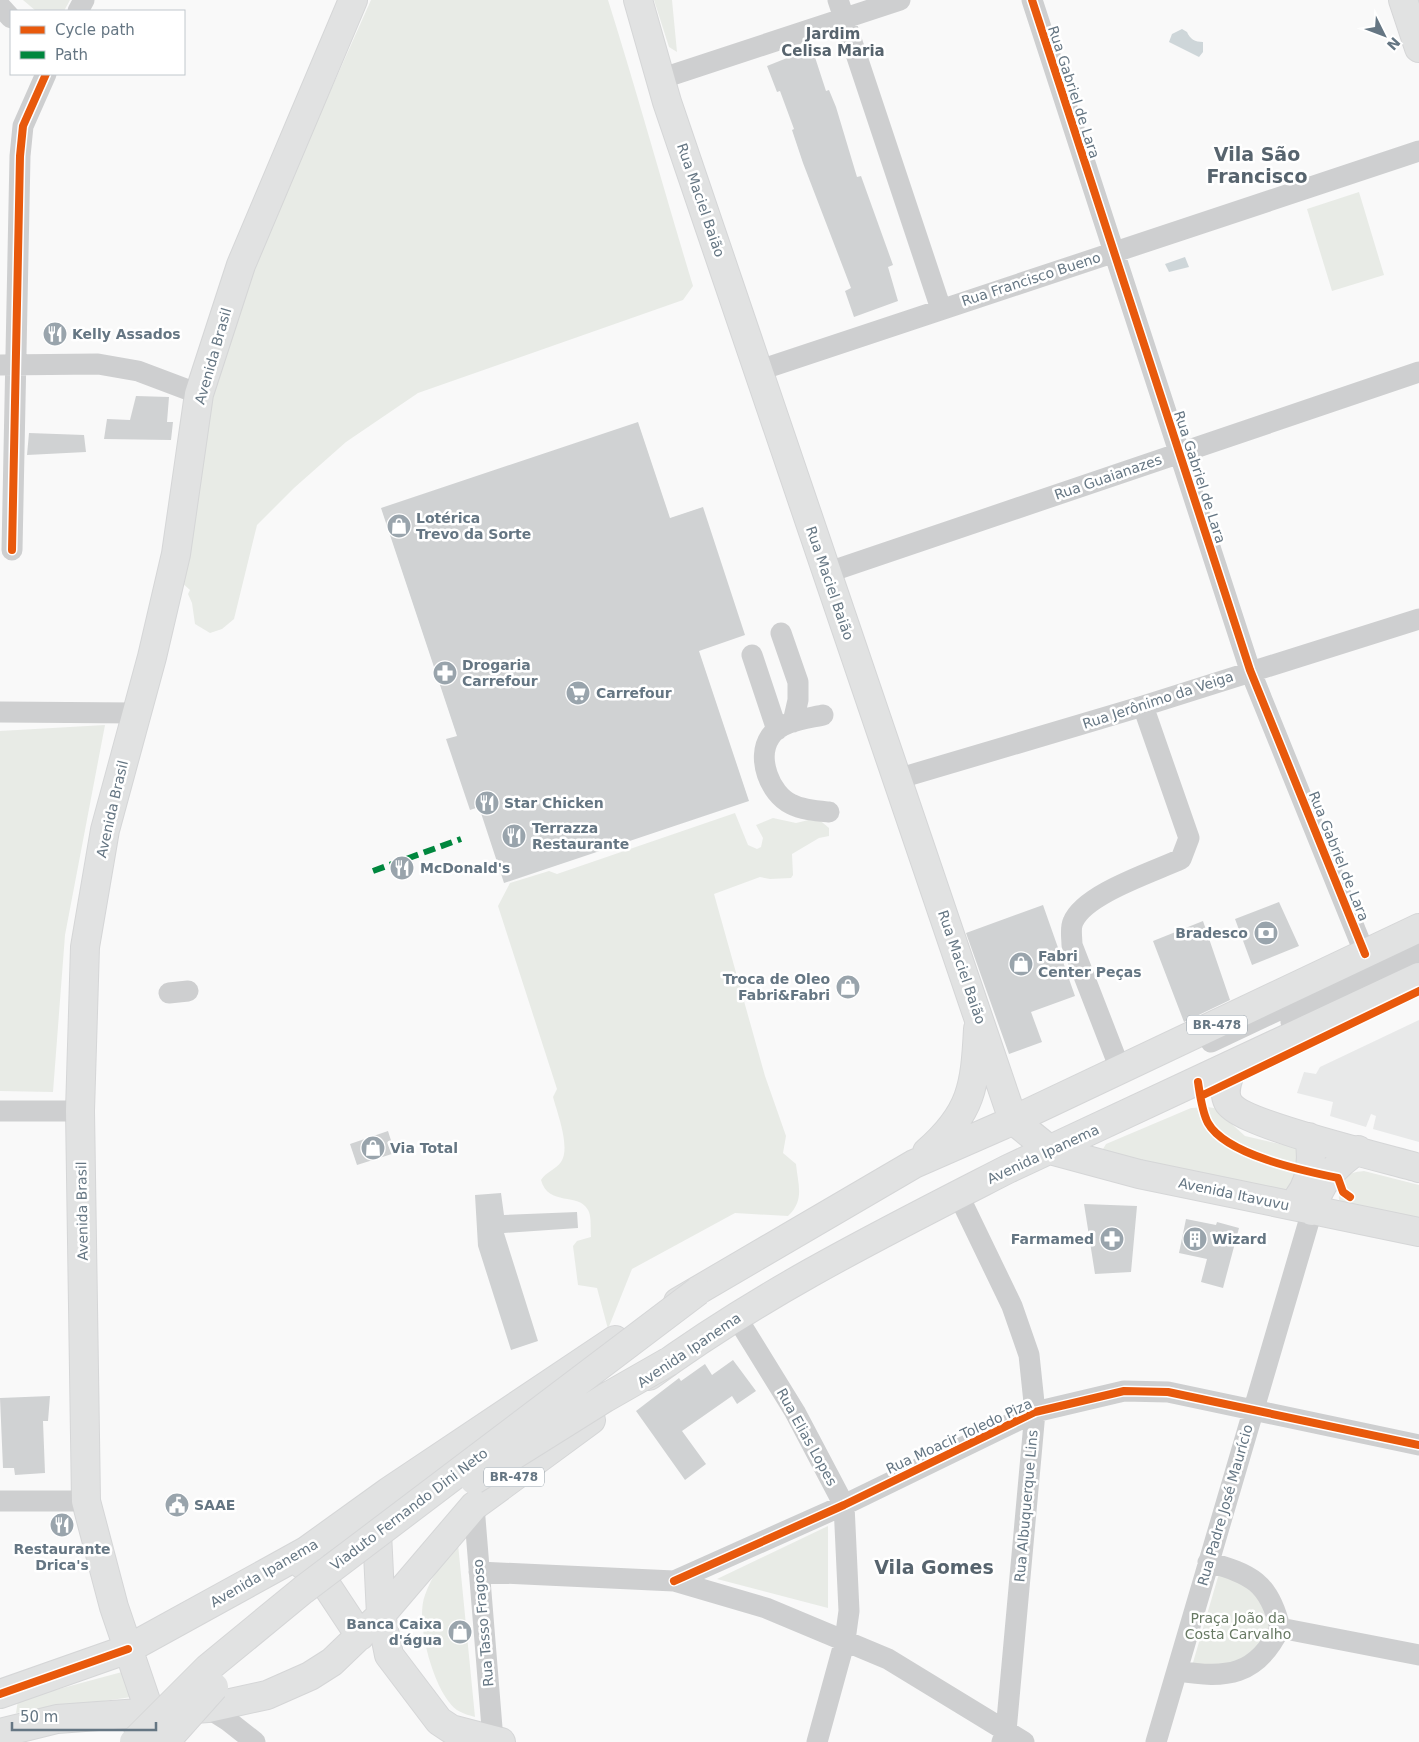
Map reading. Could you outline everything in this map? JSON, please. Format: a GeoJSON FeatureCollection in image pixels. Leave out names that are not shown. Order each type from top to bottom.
{"type":"FeatureCollection","features":[{"type":"Feature","properties":{"kind":"main road","name":"Avenida Brasil"},"geometry":{"type":"LineString","coordinates":[[160,1742],[114,1607],[86,1502],[80,1111],[85,947],[105,830],[152,657],[176,554],[199,394],[241,265],[352,0]]}},
{"type":"Feature","properties":{"kind":"main road"},"geometry":{"type":"LineString","coordinates":[[622,0],[660,79]]}},
{"type":"Feature","properties":{"kind":"main road","name":"Rua Maciel Baião"},"geometry":{"type":"LineString","coordinates":[[638,0],[660,79],[826,573],[979,1015],[1021,1116]]}},
{"type":"Feature","properties":{"kind":"main road"},"geometry":{"type":"LineString","coordinates":[[1403,0],[1419,48]]}},
{"type":"Feature","properties":{"kind":"main road","name":"Avenida Ipanema"},"geometry":{"type":"LineString","coordinates":[[128,1649],[306,1551],[376,1500],[602,1348],[914,1164],[1021,1116],[1419,928]]}},
{"type":"Feature","properties":{"kind":"main road","name":"Avenida Ipanema"},"geometry":{"type":"LineString","coordinates":[[0,1735],[57,1719],[150,1714],[208,1708],[268,1695],[310,1676],[332,1662],[382,1615],[474,1506],[668,1362],[737,1318],[841,1255],[958,1194],[1419,977]]}},
{"type":"Feature","properties":{"kind":"main road"},"geometry":{"type":"LineString","coordinates":[[914,1164],[942,1139],[963,1112],[974,1077],[979,1015]]}},
{"type":"Feature","properties":{"kind":"main road"},"geometry":{"type":"LineString","coordinates":[[1233,1066],[1225,1089],[1228,1103],[1244,1116],[1309,1137],[1419,1168]]}},
{"type":"Feature","properties":{"kind":"main road"},"geometry":{"type":"LineString","coordinates":[[1021,1116],[1052,1149]]}},
{"type":"Feature","properties":{"kind":"main road"},"geometry":{"type":"LineString","coordinates":[[1301,1208],[1310,1173],[1312,1156],[1309,1137]]}},
{"type":"Feature","properties":{"kind":"main road","name":"Avenida Itavuvu"},"geometry":{"type":"LineString","coordinates":[[1052,1149],[1140,1174],[1419,1232]]}},
{"type":"Feature","properties":{"kind":"main road"},"geometry":{"type":"LineString","coordinates":[[1301,1208],[1331,1171],[1340,1162],[1358,1150]]}},
{"type":"Feature","properties":{"kind":"main road","name":"Viaduto Fernando Dini Neto"},"geometry":{"type":"LineString","coordinates":[[134,1742],[208,1668],[302,1590],[698,1291]]}},
{"type":"Feature","properties":{"kind":"main road","name":"Viaduto Fernando Dini Neto"},"geometry":{"type":"LineString","coordinates":[[165,1742],[205,1696],[268,1634],[368,1556],[477,1478],[605,1398],[668,1362]]}},
{"type":"Feature","properties":{"kind":"main road"},"geometry":{"type":"LineString","coordinates":[[376,1500],[382,1615],[389,1655],[439,1721],[451,1729],[497,1741]]}},
{"type":"Feature","properties":{"kind":"main road"},"geometry":{"type":"LineString","coordinates":[[288,1561],[315,1568],[360,1636]]}},
{"type":"Feature","properties":{"kind":"main road"},"geometry":{"type":"LineString","coordinates":[[114,1607],[136,1622],[168,1628]]}},
{"type":"Feature","properties":{"kind":"main road","name":"BR-478"},"geometry":{"type":"LineString","coordinates":[[0,1694],[128,1649]]}},
{"type":"Feature","properties":{"kind":"main road"},"geometry":{"type":"LineString","coordinates":[[0,1735],[14,1737],[26,1742]]}},
{"type":"Feature","properties":{"kind":"street"},"geometry":{"type":"LineString","coordinates":[[660,79],[841,10],[900,0]]}},
{"type":"Feature","properties":{"kind":"street","name":"Rua Gabriel de Lara"},"geometry":{"type":"LineString","coordinates":[[1032,0],[1250,670],[1365,954]]}},
{"type":"Feature","properties":{"kind":"street"},"geometry":{"type":"LineString","coordinates":[[0,6],[10,17]]}},
{"type":"Feature","properties":{"kind":"street"},"geometry":{"type":"LineString","coordinates":[[841,10],[941,309]]}},
{"type":"Feature","properties":{"kind":"street"},"geometry":{"type":"LineString","coordinates":[[12,550],[8,365],[9,194],[23,126],[46,75]]}},
{"type":"Feature","properties":{"kind":"street","name":"Rua Francisco Bueno"},"geometry":{"type":"LineString","coordinates":[[757,371],[1419,151]]}},
{"type":"Feature","properties":{"kind":"street"},"geometry":{"type":"LineString","coordinates":[[8,365],[98,364],[138,372],[199,394]]}},
{"type":"Feature","properties":{"kind":"street","name":"Rua Guaianazes"},"geometry":{"type":"LineString","coordinates":[[826,573],[1419,372]]}},
{"type":"Feature","properties":{"kind":"street","name":"Rua Jerônimo da Veiga"},"geometry":{"type":"LineString","coordinates":[[897,779],[1143,706],[1250,670],[1419,619]]}},
{"type":"Feature","properties":{"kind":"street"},"geometry":{"type":"LineString","coordinates":[[781,633],[798,682],[798,700],[785,726]]}},
{"type":"Feature","properties":{"kind":"street"},"geometry":{"type":"LineString","coordinates":[[752,655],[785,726]]}},
{"type":"Feature","properties":{"kind":"street"},"geometry":{"type":"LineString","coordinates":[[1120,1069],[1072,945],[1072,923],[1083,906],[1106,892],[1181,860],[1189,838],[1143,706]]}},
{"type":"Feature","properties":{"kind":"street"},"geometry":{"type":"LineString","coordinates":[[0,712],[136,713]]}},
{"type":"Feature","properties":{"kind":"street"},"geometry":{"type":"LineString","coordinates":[[823,715],[785,726],[769,737],[764,754],[766,770],[772,786],[782,798],[792,805],[829,812]]}},
{"type":"Feature","properties":{"kind":"street"},"geometry":{"type":"LineString","coordinates":[[1021,1116],[1057,1114],[1419,944]]}},
{"type":"Feature","properties":{"kind":"street"},"geometry":{"type":"LineString","coordinates":[[1052,1149],[1067,1127],[1419,961]]}},
{"type":"Feature","properties":{"kind":"street"},"geometry":{"type":"LineString","coordinates":[[0,1111],[80,1111]]}},
{"type":"Feature","properties":{"kind":"street","name":"Rua Albuquerque Lins"},"geometry":{"type":"LineString","coordinates":[[958,1194],[1012,1306],[1029,1355],[1035,1412],[1004,1736]]}},
{"type":"Feature","properties":{"kind":"street","name":"Rua Padre José Maurício"},"geometry":{"type":"LineString","coordinates":[[1156,1742],[1178,1671],[1252,1408],[1301,1208]]}},
{"type":"Feature","properties":{"kind":"street","name":"Rua Elias Lopes"},"geometry":{"type":"LineString","coordinates":[[737,1318],[795,1412],[844,1505],[849,1611],[845,1640],[817,1742]]}},
{"type":"Feature","properties":{"kind":"street","name":"Rua Moacir Toledo Piza"},"geometry":{"type":"LineString","coordinates":[[674,1581],[844,1505],[1035,1412],[1124,1391],[1168,1392],[1252,1408],[1419,1445]]}},
{"type":"Feature","properties":{"kind":"street"},"geometry":{"type":"LineString","coordinates":[[0,1501],[86,1502]]}},
{"type":"Feature","properties":{"kind":"street","name":"Rua Tasso Fragoso"},"geometry":{"type":"LineString","coordinates":[[474,1506],[497,1741]]}},
{"type":"Feature","properties":{"kind":"street"},"geometry":{"type":"LineString","coordinates":[[1178,1671],[1212,1675],[1245,1670],[1257,1663],[1270,1648],[1280,1628],[1276,1612],[1268,1595],[1253,1578],[1233,1569],[1208,1562]]}},
{"type":"Feature","properties":{"kind":"street"},"geometry":{"type":"LineString","coordinates":[[479,1572],[674,1581],[766,1608],[888,1659],[1004,1736],[1024,1742]]}},
{"type":"Feature","properties":{"kind":"street"},"geometry":{"type":"LineString","coordinates":[[1280,1628],[1419,1655]]}},
{"type":"Feature","properties":{"kind":"street"},"geometry":{"type":"LineString","coordinates":[[208,1708],[255,1742]]}},
{"type":"Feature","properties":{"kind":"shaded area"},"geometry":{"type":"Polygon","coordinates":[[[1182,29],[1193,40],[1203,42],[1203,52],[1199,57],[1169,42],[1172,34],[1182,29]]]}},
{"type":"Feature","properties":{"kind":"shaded area"},"geometry":{"type":"Polygon","coordinates":[[[1185,257],[1189,267],[1169,272],[1165,264],[1185,257]]]}},
{"type":"Feature","properties":{"kind":"shaded area"},"geometry":{"type":"Polygon","coordinates":[[[1419,1020],[1419,1142],[1373,1129],[1376,1116],[1371,1114],[1366,1127],[1330,1116],[1333,1102],[1297,1093],[1304,1072],[1316,1074],[1320,1067],[1419,1020]]]}},
{"type":"Feature","properties":{"kind":"green space"},"geometry":{"type":"Polygon","coordinates":[[[23,0],[70,0],[65,10],[35,10],[23,0]]]}},
{"type":"Feature","properties":{"kind":"green space"},"geometry":{"type":"Polygon","coordinates":[[[371,0],[608,0],[693,286],[683,300],[418,393],[346,442],[294,488],[257,525],[234,619],[222,629],[210,633],[195,624],[192,603],[188,594],[190,590],[181,582],[211,403],[255,260],[371,0]]]}},
{"type":"Feature","properties":{"kind":"green space"},"geometry":{"type":"Polygon","coordinates":[[[654,0],[672,0],[677,52],[669,47],[654,0]]]}},
{"type":"Feature","properties":{"kind":"green space"},"geometry":{"type":"Polygon","coordinates":[[[1359,192],[1384,275],[1332,291],[1307,209],[1359,192]]]}},
{"type":"Feature","properties":{"kind":"green space"},"geometry":{"type":"Polygon","coordinates":[[[105,725],[65,935],[53,1092],[0,1091],[0,731],[105,725]]]}},
{"type":"Feature","properties":{"kind":"green space"},"geometry":{"type":"Polygon","coordinates":[[[735,813],[748,845],[757,849],[761,847],[763,838],[756,825],[773,818],[796,823],[817,818],[829,828],[829,836],[819,838],[792,854],[793,875],[791,878],[770,879],[760,877],[714,894],[765,1076],[786,1136],[783,1153],[796,1164],[799,1198],[788,1216],[735,1213],[632,1269],[608,1329],[597,1288],[578,1285],[573,1246],[577,1241],[591,1237],[588,1210],[578,1202],[550,1194],[541,1180],[561,1162],[564,1156],[564,1139],[553,1097],[557,1089],[498,906],[510,883],[549,871],[557,874],[735,813]]]}},
{"type":"Feature","properties":{"kind":"green space"},"geometry":{"type":"Polygon","coordinates":[[[1191,1108],[1214,1108],[1245,1136],[1302,1149],[1304,1159],[1289,1194],[1106,1154],[1103,1149],[1106,1144],[1191,1108]]]}},
{"type":"Feature","properties":{"kind":"green space"},"geometry":{"type":"Polygon","coordinates":[[[1364,1171],[1419,1185],[1419,1219],[1345,1204],[1339,1200],[1343,1178],[1351,1173],[1364,1171]]]}},
{"type":"Feature","properties":{"kind":"green space"},"geometry":{"type":"Polygon","coordinates":[[[828,1526],[828,1608],[717,1579],[828,1526]]]}},
{"type":"Feature","properties":{"kind":"green space"},"geometry":{"type":"Polygon","coordinates":[[[458,1544],[475,1717],[454,1708],[443,1692],[431,1666],[422,1620],[422,1606],[431,1581],[458,1544]]]}},
{"type":"Feature","properties":{"kind":"green space","name":"Praça João da Costa Carvalho"},"geometry":{"type":"Polygon","coordinates":[[[1220,1570],[1249,1582],[1273,1627],[1242,1665],[1192,1666],[1220,1570]]]}},
{"type":"Feature","properties":{"kind":"green space"},"geometry":{"type":"Polygon","coordinates":[[[122,1672],[132,1697],[16,1713],[18,1700],[122,1672]]]}},
{"type":"Feature","properties":{"kind":"building"},"geometry":{"type":"Polygon","coordinates":[[[812,48],[826,91],[829,90],[836,107],[857,177],[861,176],[893,265],[888,267],[898,301],[854,317],[845,291],[851,288],[803,163],[792,130],[794,129],[780,91],[777,92],[767,66],[812,48]]]}},
{"type":"Feature","properties":{"kind":"building"},"geometry":{"type":"Polygon","coordinates":[[[136,396],[169,397],[167,422],[173,422],[171,440],[104,439],[107,419],[130,420],[136,396]]]}},
{"type":"Feature","properties":{"kind":"building","name":"Carrefour"},"geometry":{"type":"Polygon","coordinates":[[[638,422],[670,518],[703,507],[745,635],[699,651],[749,801],[504,883],[479,807],[470,810],[446,739],[457,736],[381,508],[638,422]]]}},
{"type":"Feature","properties":{"kind":"building"},"geometry":{"type":"Polygon","coordinates":[[[29,433],[84,435],[86,452],[27,455],[29,433]]]}},
{"type":"Feature","properties":{"kind":"building","name":"Bradesco"},"geometry":{"type":"Polygon","coordinates":[[[1279,902],[1299,946],[1252,965],[1235,919],[1279,902]]]}},
{"type":"Feature","properties":{"kind":"building","name":"Fabri Center Peças"},"geometry":{"type":"Polygon","coordinates":[[[1043,905],[1075,996],[1031,1012],[1042,1042],[1009,1054],[966,933],[1043,905]]]}},
{"type":"Feature","properties":{"kind":"building"},"geometry":{"type":"Polygon","coordinates":[[[1203,921],[1230,1000],[1184,1022],[1153,941],[1203,921]]]}},
{"type":"Feature","properties":{"kind":"building","name":"Via Total"},"geometry":{"type":"Polygon","coordinates":[[[388,1131],[395,1153],[357,1165],[350,1144],[388,1131]]]}},
{"type":"Feature","properties":{"kind":"building"},"geometry":{"type":"Polygon","coordinates":[[[501,1193],[504,1215],[577,1212],[578,1228],[504,1233],[538,1341],[511,1350],[478,1246],[475,1195],[501,1193]]]}},
{"type":"Feature","properties":{"kind":"building","name":"Farmamed"},"geometry":{"type":"Polygon","coordinates":[[[1084,1204],[1137,1206],[1131,1272],[1095,1274],[1084,1204]]]}},
{"type":"Feature","properties":{"kind":"building"},"geometry":{"type":"Polygon","coordinates":[[[1186,1219],[1216,1225],[1217,1222],[1239,1228],[1223,1288],[1201,1282],[1207,1259],[1179,1253],[1186,1219]]]}},
{"type":"Feature","properties":{"kind":"building"},"geometry":{"type":"Polygon","coordinates":[[[733,1360],[756,1391],[737,1404],[732,1396],[682,1431],[706,1464],[685,1480],[636,1411],[679,1378],[681,1381],[705,1364],[712,1375],[733,1360]]]}},
{"type":"Feature","properties":{"kind":"building"},"geometry":{"type":"Polygon","coordinates":[[[50,1396],[48,1421],[43,1421],[45,1473],[15,1475],[14,1468],[3,1468],[0,1398],[50,1396]]]}},
{"type":"Feature","properties":{"kind":"marked path"},"geometry":{"type":"LineString","coordinates":[[373,871],[461,839]]}},
{"type":"Feature","properties":{"kind":"cycle path"},"geometry":{"type":"LineString","coordinates":[[1032,0],[1250,670],[1365,954]]}},
{"type":"Feature","properties":{"kind":"cycle path"},"geometry":{"type":"LineString","coordinates":[[12,550],[20,156],[23,126],[46,75]]}},
{"type":"Feature","properties":{"kind":"cycle path"},"geometry":{"type":"LineString","coordinates":[[1201,1096],[1419,991]]}},
{"type":"Feature","properties":{"kind":"cycle path"},"geometry":{"type":"LineString","coordinates":[[1198,1082],[1206,1119],[1217,1134],[1248,1153],[1267,1160],[1338,1178],[1343,1192],[1350,1197]]}},
{"type":"Feature","properties":{"kind":"cycle path"},"geometry":{"type":"LineString","coordinates":[[674,1581],[844,1505],[1035,1412],[1124,1391],[1168,1392],[1419,1445]]}},
{"type":"Feature","properties":{"kind":"cycle path"},"geometry":{"type":"LineString","coordinates":[[0,1694],[128,1649]]}},
{"type":"Feature","properties":{"kind":"place","name":"Kelly Assados"},"geometry":{"type":"Point","coordinates":[55,334]}},
{"type":"Feature","properties":{"kind":"place","name":"Lotérica Trevo da Sorte"},"geometry":{"type":"Point","coordinates":[399,526]}},
{"type":"Feature","properties":{"kind":"place","name":"Drogaria Carrefour"},"geometry":{"type":"Point","coordinates":[445,673]}},
{"type":"Feature","properties":{"kind":"place","name":"Carrefour"},"geometry":{"type":"Point","coordinates":[578,693]}},
{"type":"Feature","properties":{"kind":"place","name":"Star Chicken"},"geometry":{"type":"Point","coordinates":[487,803]}},
{"type":"Feature","properties":{"kind":"place","name":"Terrazza Restaurante"},"geometry":{"type":"Point","coordinates":[514,836]}},
{"type":"Feature","properties":{"kind":"place","name":"McDonald's"},"geometry":{"type":"Point","coordinates":[402,868]}},
{"type":"Feature","properties":{"kind":"place","name":"Bradesco"},"geometry":{"type":"Point","coordinates":[1266,933]}},
{"type":"Feature","properties":{"kind":"place","name":"Fabri Center Peças"},"geometry":{"type":"Point","coordinates":[1021,964]}},
{"type":"Feature","properties":{"kind":"place","name":"Troca de Oleo Fabri&Fabri"},"geometry":{"type":"Point","coordinates":[848,987]}},
{"type":"Feature","properties":{"kind":"place","name":"Via Total"},"geometry":{"type":"Point","coordinates":[373,1148]}},
{"type":"Feature","properties":{"kind":"place","name":"Farmamed"},"geometry":{"type":"Point","coordinates":[1112,1239]}},
{"type":"Feature","properties":{"kind":"place","name":"Wizard"},"geometry":{"type":"Point","coordinates":[1195,1239]}},
{"type":"Feature","properties":{"kind":"place","name":"SAAE"},"geometry":{"type":"Point","coordinates":[177,1505]}},
{"type":"Feature","properties":{"kind":"place","name":"Restaurante Drica's"},"geometry":{"type":"Point","coordinates":[62,1525]}},
{"type":"Feature","properties":{"kind":"place","name":"Banca Caixa d'água"},"geometry":{"type":"Point","coordinates":[460,1632]}},
{"type":"Feature","properties":{"kind":"district","name":"Jardim Celisa Maria"},"geometry":{"type":"Point","coordinates":[833,42]}},
{"type":"Feature","properties":{"kind":"district","name":"Vila São Francisco"},"geometry":{"type":"Point","coordinates":[1257,165]}},
{"type":"Feature","properties":{"kind":"district","name":"Vila Gomes"},"geometry":{"type":"Point","coordinates":[934,1567]}}]}
